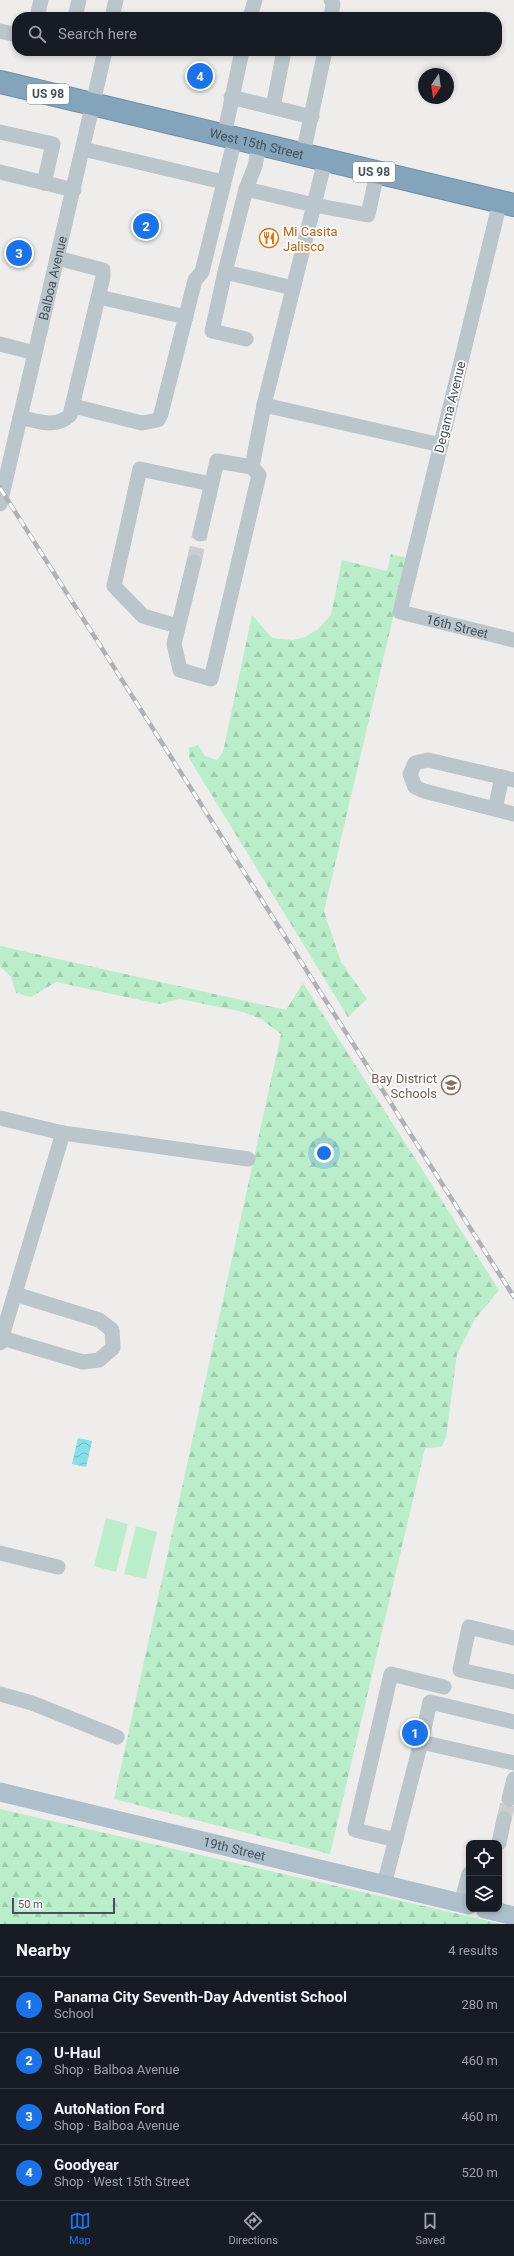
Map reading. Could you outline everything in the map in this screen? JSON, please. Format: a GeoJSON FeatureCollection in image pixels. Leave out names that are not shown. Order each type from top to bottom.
{"type":"FeatureCollection","features":[{"type":"Feature","properties":{"kind":"highway","name":"West 15th Street"},"geometry":{"type":"LineString","coordinates":[[0,82],[325,160],[510,201]]}},
{"type":"Feature","properties":{"kind":"main road","name":"19th Street"},"geometry":{"type":"LineString","coordinates":[[0,1792],[465,1904]]}},
{"type":"Feature","properties":{"kind":"main road"},"geometry":{"type":"LineString","coordinates":[[497,1912],[514,1916]]}},
{"type":"Feature","properties":{"kind":"street"},"geometry":{"type":"LineString","coordinates":[[38,12],[41,0]]}},
{"type":"Feature","properties":{"kind":"street"},"geometry":{"type":"LineString","coordinates":[[76,12],[79,0]]}},
{"type":"Feature","properties":{"kind":"street"},"geometry":{"type":"LineString","coordinates":[[113,12],[116,0]]}},
{"type":"Feature","properties":{"kind":"street"},"geometry":{"type":"LineString","coordinates":[[251,12],[255,0]]}},
{"type":"Feature","properties":{"kind":"street"},"geometry":{"type":"LineString","coordinates":[[331,0],[333,4],[332,12]]}},
{"type":"Feature","properties":{"kind":"street"},"geometry":{"type":"LineString","coordinates":[[0,31],[12,34]]}},
{"type":"Feature","properties":{"kind":"street","name":"Balboa Avenue"},"geometry":{"type":"LineString","coordinates":[[0,504],[104,56]]}},
{"type":"Feature","properties":{"kind":"street"},"geometry":{"type":"LineString","coordinates":[[73,406],[142,422],[158,420],[195,280],[202,272],[218,212],[230,137],[232,97],[241,56]]}},
{"type":"Feature","properties":{"kind":"street"},"geometry":{"type":"LineString","coordinates":[[237,73],[242,69],[246,56]]}},
{"type":"Feature","properties":{"kind":"street"},"geometry":{"type":"LineString","coordinates":[[273,107],[283,56]]}},
{"type":"Feature","properties":{"kind":"street"},"geometry":{"type":"LineString","coordinates":[[303,154],[324,56]]}},
{"type":"Feature","properties":{"kind":"street"},"geometry":{"type":"LineString","coordinates":[[232,97],[312,117]]}},
{"type":"Feature","properties":{"kind":"street"},"geometry":{"type":"LineString","coordinates":[[0,132],[53,144],[44,183]]}},
{"type":"Feature","properties":{"kind":"street"},"geometry":{"type":"LineString","coordinates":[[246,339],[212,331],[225,272],[246,189],[255,166],[259,144]]}},
{"type":"Feature","properties":{"kind":"street"},"geometry":{"type":"LineString","coordinates":[[83,149],[223,182]]}},
{"type":"Feature","properties":{"kind":"street"},"geometry":{"type":"LineString","coordinates":[[252,467],[264,405],[325,160]]}},
{"type":"Feature","properties":{"kind":"street"},"geometry":{"type":"LineString","coordinates":[[0,172],[74,190]]}},
{"type":"Feature","properties":{"kind":"street"},"geometry":{"type":"LineString","coordinates":[[246,189],[314,205],[368,215],[377,172]]}},
{"type":"Feature","properties":{"kind":"street","name":"Degama Avenue"},"geometry":{"type":"LineString","coordinates":[[400,612],[441,445],[510,201]]}},
{"type":"Feature","properties":{"kind":"street"},"geometry":{"type":"LineString","coordinates":[[20,417],[51,424],[65,420],[70,415],[99,297],[103,270],[57,258]]}},
{"type":"Feature","properties":{"kind":"street"},"geometry":{"type":"LineString","coordinates":[[225,272],[293,288]]}},
{"type":"Feature","properties":{"kind":"street"},"geometry":{"type":"LineString","coordinates":[[99,297],[186,317]]}},
{"type":"Feature","properties":{"kind":"street"},"geometry":{"type":"LineString","coordinates":[[0,344],[35,353]]}},
{"type":"Feature","properties":{"kind":"street"},"geometry":{"type":"LineString","coordinates":[[264,405],[441,445]]}},
{"type":"Feature","properties":{"kind":"street"},"geometry":{"type":"LineString","coordinates":[[194,562],[177,626],[174,644],[180,670],[211,679],[259,475],[252,467],[217,461],[200,534]]}},
{"type":"Feature","properties":{"kind":"street"},"geometry":{"type":"LineString","coordinates":[[177,626],[143,616],[114,586],[140,469],[211,484]]}},
{"type":"Feature","properties":{"kind":"street","name":"16th Street"},"geometry":{"type":"LineString","coordinates":[[400,612],[514,640]]}},
{"type":"Feature","properties":{"kind":"street"},"geometry":{"type":"LineString","coordinates":[[495,809],[508,779],[428,760],[417,762],[410,771],[413,784],[419,790],[514,814]]}},
{"type":"Feature","properties":{"kind":"street"},"geometry":{"type":"LineString","coordinates":[[0,1118],[63,1133],[248,1159]]}},
{"type":"Feature","properties":{"kind":"street"},"geometry":{"type":"LineString","coordinates":[[15,1294],[99,1320],[112,1330],[113,1348],[99,1360],[83,1362],[1,1341],[15,1294],[63,1133]]}},
{"type":"Feature","properties":{"kind":"street"},"geometry":{"type":"LineString","coordinates":[[0,1553],[58,1567]]}},
{"type":"Feature","properties":{"kind":"street"},"geometry":{"type":"LineString","coordinates":[[384,1885],[430,1702],[460,1670],[469,1627],[514,1638]]}},
{"type":"Feature","properties":{"kind":"street"},"geometry":{"type":"LineString","coordinates":[[460,1670],[514,1682]]}},
{"type":"Feature","properties":{"kind":"street"},"geometry":{"type":"LineString","coordinates":[[396,1840],[355,1830],[391,1674],[444,1687]]}},
{"type":"Feature","properties":{"kind":"street"},"geometry":{"type":"LineString","coordinates":[[0,1694],[32,1703],[117,1737]]}},
{"type":"Feature","properties":{"kind":"street"},"geometry":{"type":"LineString","coordinates":[[430,1702],[514,1722]]}},
{"type":"Feature","properties":{"kind":"street"},"geometry":{"type":"LineString","coordinates":[[420,1742],[514,1763]]}},
{"type":"Feature","properties":{"kind":"street"},"geometry":{"type":"LineString","coordinates":[[509,1799],[514,1779]]}},
{"type":"Feature","properties":{"kind":"street"},"geometry":{"type":"LineString","coordinates":[[500,1840],[504,1819]]}},
{"type":"Feature","properties":{"kind":"street"},"geometry":{"type":"LineString","coordinates":[[465,1904],[469,1876]]}},
{"type":"Feature","properties":{"kind":"green space"},"geometry":{"type":"Polygon","coordinates":[[[391,554],[407,558],[324,911],[341,962],[367,999],[348,1017],[189,758],[189,748],[198,745],[205,756],[217,760],[223,752],[252,615],[272,638],[293,640],[305,637],[318,629],[331,615],[342,560],[387,571],[391,554]]]}},
{"type":"Feature","properties":{"kind":"green space"},"geometry":{"type":"Polygon","coordinates":[[[0,946],[286,1010],[303,983],[499,1290],[475,1319],[457,1354],[446,1438],[441,1447],[425,1448],[330,1854],[114,1799],[281,1034],[261,1019],[243,1012],[180,999],[159,1004],[56,982],[31,997],[16,993],[11,977],[0,966],[0,946]]]}},
{"type":"Feature","properties":{"kind":"green space"},"geometry":{"type":"Polygon","coordinates":[[[106,1518],[128,1524],[116,1572],[94,1566],[106,1518]]]}},
{"type":"Feature","properties":{"kind":"green space"},"geometry":{"type":"Polygon","coordinates":[[[136,1526],[157,1532],[146,1579],[124,1574],[136,1526]]]}},
{"type":"Feature","properties":{"kind":"green space"},"geometry":{"type":"Polygon","coordinates":[[[0,1809],[502,1924],[0,1924],[0,1809]]]}},
{"type":"Feature","properties":{"kind":"water"},"geometry":{"type":"Polygon","coordinates":[[[78,1438],[92,1441],[86,1467],[72,1464],[78,1438]]]}},
{"type":"Feature","properties":{"kind":"tunnel"},"geometry":{"type":"LineString","coordinates":[[194,562],[200,534]]}},
{"type":"Feature","properties":{"kind":"tunnel"},"geometry":{"type":"LineString","coordinates":[[504,1819],[509,1799]]}},
{"type":"Feature","properties":{"kind":"railway"},"geometry":{"type":"LineString","coordinates":[[0,488],[514,1297]]}},
{"type":"Feature","properties":{"kind":"place","name":"Goodyear"},"geometry":{"type":"Point","coordinates":[200,76]}},
{"type":"Feature","properties":{"kind":"place","name":"U-Haul"},"geometry":{"type":"Point","coordinates":[146,226]}},
{"type":"Feature","properties":{"kind":"place","name":"Mi Casita Jalisco"},"geometry":{"type":"Point","coordinates":[269,238]}},
{"type":"Feature","properties":{"kind":"place","name":"AutoNation Ford"},"geometry":{"type":"Point","coordinates":[19,253]}},
{"type":"Feature","properties":{"kind":"place","name":"Bay District Schools"},"geometry":{"type":"Point","coordinates":[451,1085]}},
{"type":"Feature","properties":{"kind":"place","name":"Panama City Seventh-Day Adventist School"},"geometry":{"type":"Point","coordinates":[415,1733]}}]}
